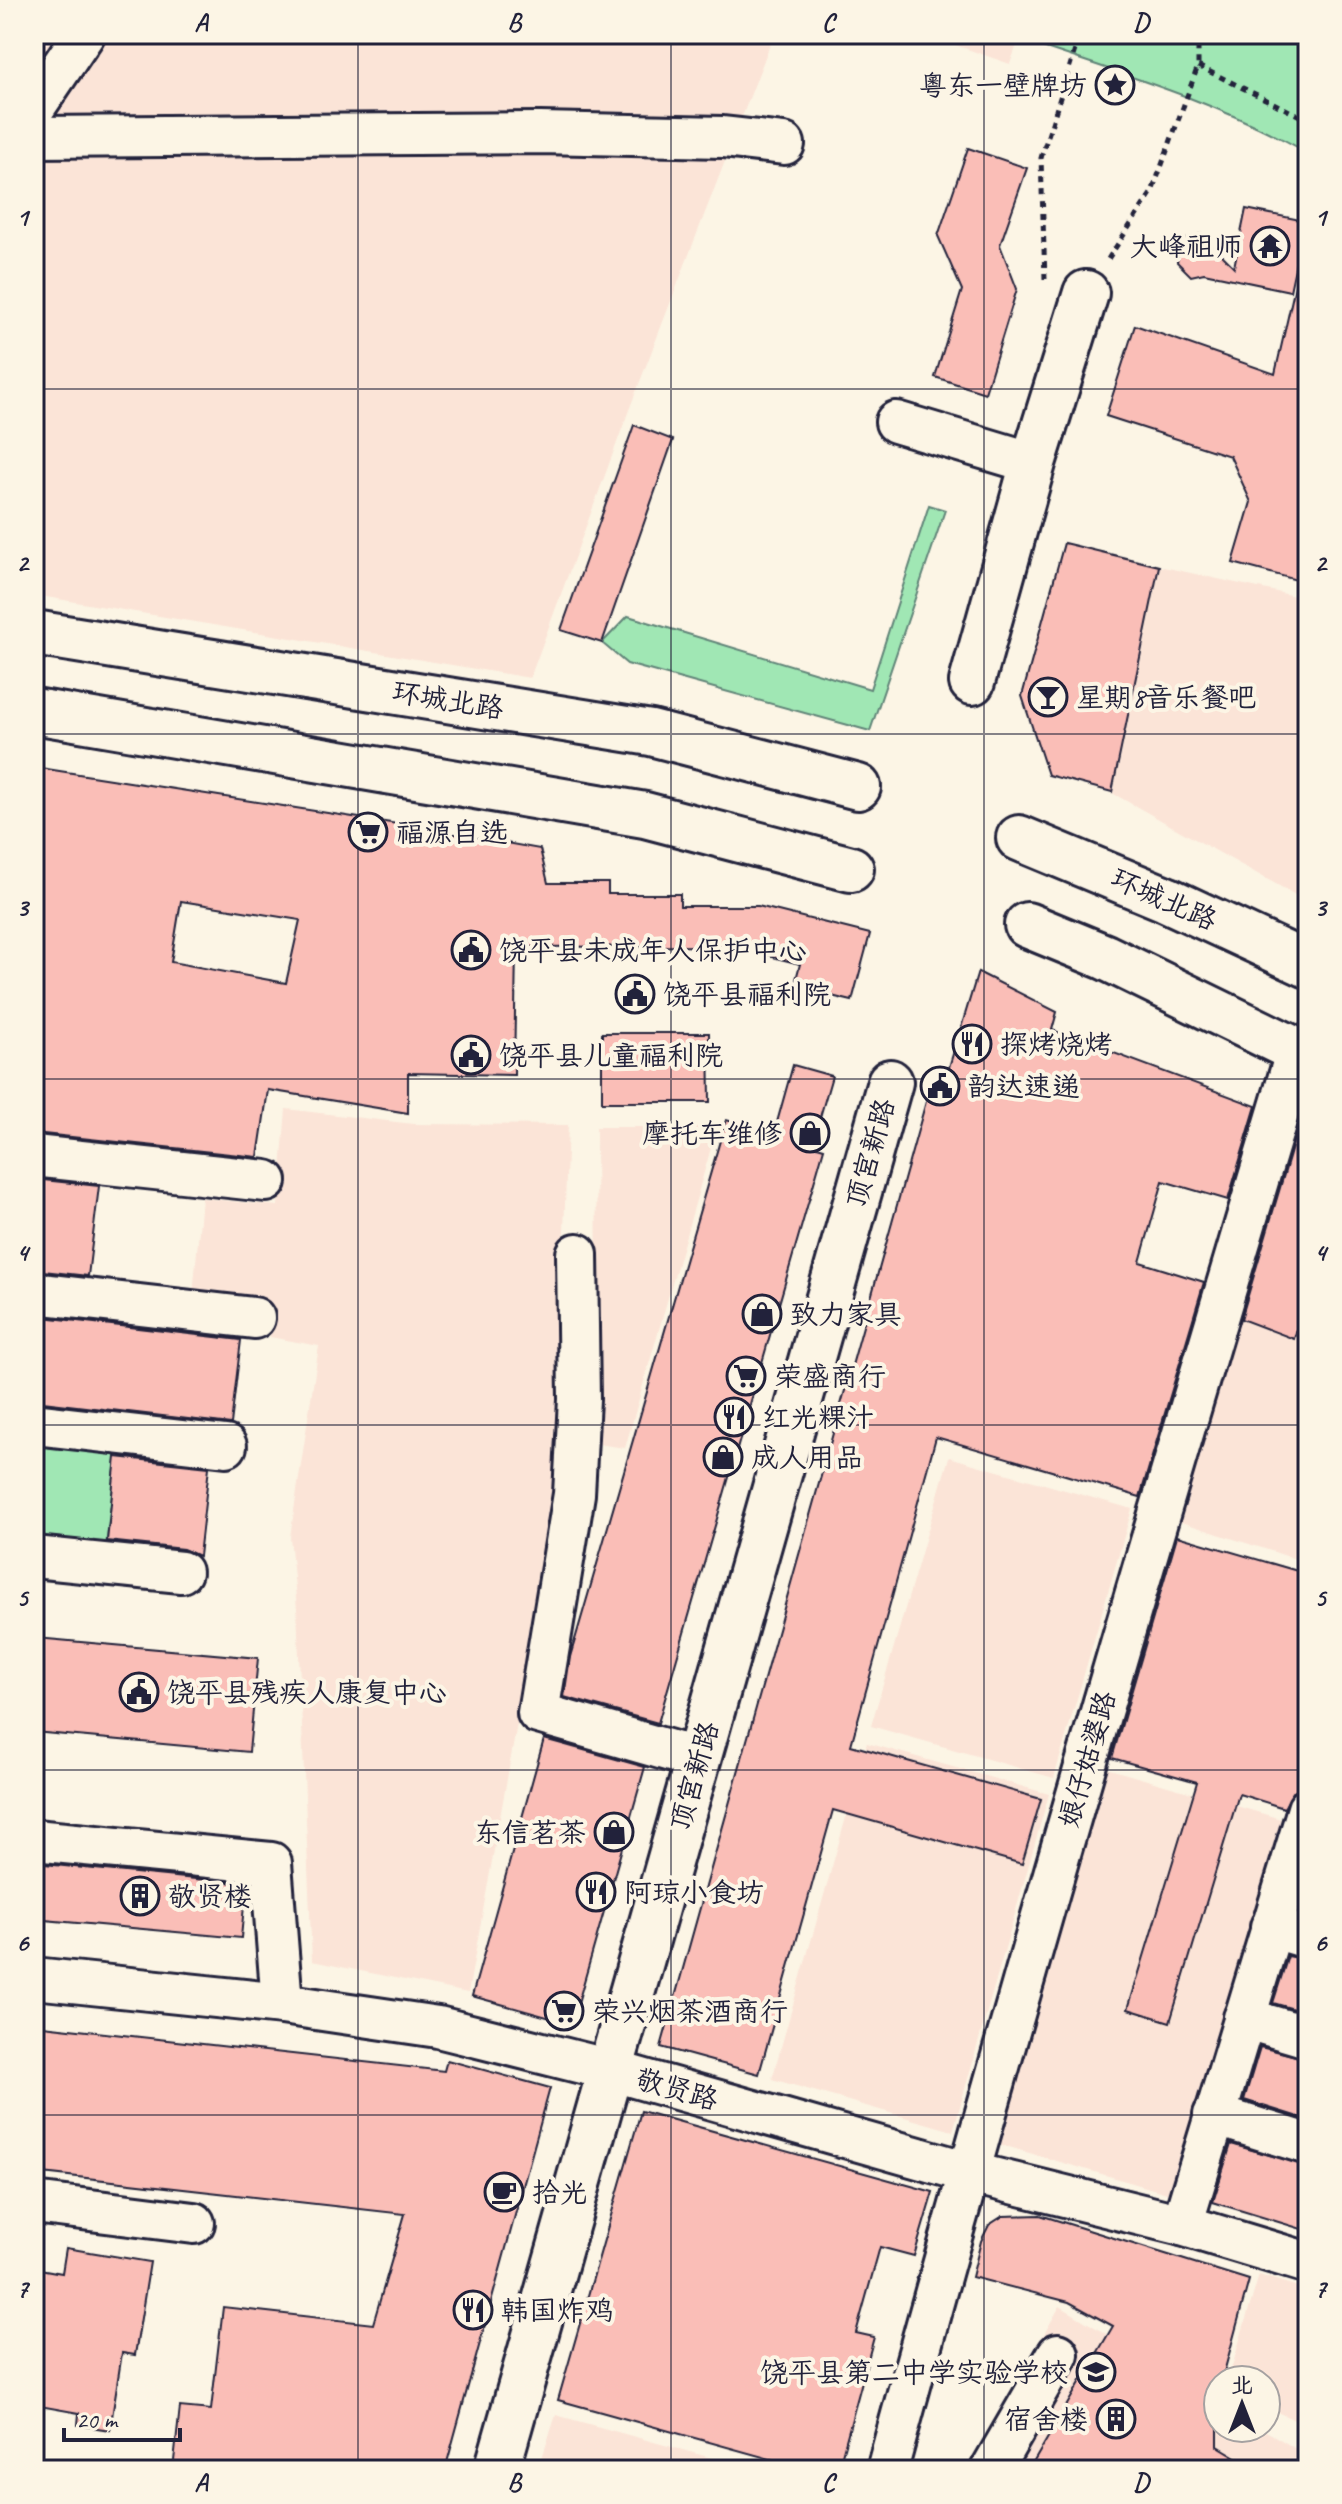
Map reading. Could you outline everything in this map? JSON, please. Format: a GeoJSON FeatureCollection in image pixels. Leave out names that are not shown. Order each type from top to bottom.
{"type":"FeatureCollection","features":[{"type":"Feature","properties":{"kind":"main road"},"geometry":{"type":"LineString","coordinates":[[972,682],[1033,463],[1065,286]]}},
{"type":"Feature","properties":{"kind":"main road","name":"环城北路"},"geometry":{"type":"LineString","coordinates":[[34,633],[651,733],[858,787]]}},
{"type":"Feature","properties":{"kind":"main road"},"geometry":{"type":"LineString","coordinates":[[34,711],[645,815],[851,869]]}},
{"type":"Feature","properties":{"kind":"main road","name":"环城北路"},"geometry":{"type":"LineString","coordinates":[[1019,838],[1166,899],[1308,965]]}},
{"type":"Feature","properties":{"kind":"main road"},"geometry":{"type":"LineString","coordinates":[[1027,925],[1105,957],[1303,1053]]}},
{"type":"Feature","properties":{"kind":"main road","name":"顶宫新路"},"geometry":{"type":"LineString","coordinates":[[497,2470],[890,1082]]}},
{"type":"Feature","properties":{"kind":"street"},"geometry":{"type":"LineString","coordinates":[[34,108],[84,34]]}},
{"type":"Feature","properties":{"kind":"street"},"geometry":{"type":"LineString","coordinates":[[34,137],[540,133],[723,137],[784,144]]}},
{"type":"Feature","properties":{"kind":"street"},"geometry":{"type":"LineString","coordinates":[[896,422],[1033,463]]}},
{"type":"Feature","properties":{"kind":"street","name":"娘仔姑婆路"},"geometry":{"type":"LineString","coordinates":[[887,2470],[968,2172],[1133,1599],[1303,1053]]}},
{"type":"Feature","properties":{"kind":"street"},"geometry":{"type":"LineString","coordinates":[[34,1156],[266,1181]]}},
{"type":"Feature","properties":{"kind":"street"},"geometry":{"type":"LineString","coordinates":[[577,1254],[579,1399],[574,1494],[538,1713],[699,1759]]}},
{"type":"Feature","properties":{"kind":"street"},"geometry":{"type":"LineString","coordinates":[[34,1293],[254,1318]]}},
{"type":"Feature","properties":{"kind":"street"},"geometry":{"type":"LineString","coordinates":[[34,1424],[226,1446]]}},
{"type":"Feature","properties":{"kind":"street"},"geometry":{"type":"LineString","coordinates":[[34,1557],[181,1572]]}},
{"type":"Feature","properties":{"kind":"street"},"geometry":{"type":"LineString","coordinates":[[1182,2225],[1244,2018],[1289,1932],[1307,1819]]}},
{"type":"Feature","properties":{"kind":"street"},"geometry":{"type":"LineString","coordinates":[[34,1840],[271,1863],[282,2004]]}},
{"type":"Feature","properties":{"kind":"street","name":"敬贤路"},"geometry":{"type":"LineString","coordinates":[[34,1978],[282,2004],[438,2027],[610,2070],[968,2172],[1182,2225],[1308,2263]]}},
{"type":"Feature","properties":{"kind":"street"},"geometry":{"type":"LineString","coordinates":[[1244,2018],[1308,2037]]}},
{"type":"Feature","properties":{"kind":"street"},"geometry":{"type":"LineString","coordinates":[[1214,2115],[1308,2144]]}},
{"type":"Feature","properties":{"kind":"street"},"geometry":{"type":"LineString","coordinates":[[34,2203],[194,2223]]}},
{"type":"Feature","properties":{"kind":"street"},"geometry":{"type":"LineString","coordinates":[[991,2470],[1058,2354]]}},
{"type":"Feature","properties":{"kind":"path"},"geometry":{"type":"LineString","coordinates":[[1065,286],[1041,158],[1080,34]]}},
{"type":"Feature","properties":{"kind":"path"},"geometry":{"type":"LineString","coordinates":[[1065,286],[1152,192],[1198,66],[1198,34]]}},
{"type":"Feature","properties":{"kind":"path"},"geometry":{"type":"LineString","coordinates":[[1198,66],[1308,120]]}},
{"type":"Feature","properties":{"kind":"shaded area"},"geometry":{"type":"Polygon","coordinates":[[[34,34],[774,34],[530,678],[34,595],[34,34]]]}},
{"type":"Feature","properties":{"kind":"shaded area"},"geometry":{"type":"Polygon","coordinates":[[[924,34],[1021,34],[1010,64],[924,34]]]}},
{"type":"Feature","properties":{"kind":"shaded area"},"geometry":{"type":"Polygon","coordinates":[[[1159,566],[1308,599],[1308,902],[1112,793],[1159,566]]]}},
{"type":"Feature","properties":{"kind":"shaded area"},"geometry":{"type":"Polygon","coordinates":[[[286,1109],[413,1124],[568,1125],[561,1310],[564,1401],[554,1521],[468,1993],[312,1961],[297,1609],[290,1537],[319,1346],[270,1337],[272,1304],[193,1294],[202,1198],[278,1206],[286,1109]]]}},
{"type":"Feature","properties":{"kind":"shaded area"},"geometry":{"type":"Polygon","coordinates":[[[596,1127],[717,1127],[625,1448],[591,1443],[597,1316],[596,1127]]]}},
{"type":"Feature","properties":{"kind":"shaded area"},"geometry":{"type":"Polygon","coordinates":[[[1308,1290],[1308,1563],[1178,1521],[1232,1316],[1294,1339],[1308,1290]]]}},
{"type":"Feature","properties":{"kind":"shaded area"},"geometry":{"type":"Polygon","coordinates":[[[949,1457],[1132,1509],[1054,1778],[871,1726],[949,1457]]]}},
{"type":"Feature","properties":{"kind":"shaded area"},"geometry":{"type":"Polygon","coordinates":[[[867,1743],[1049,1794],[953,2131],[772,2079],[867,1743]]]}},
{"type":"Feature","properties":{"kind":"shaded area"},"geometry":{"type":"Polygon","coordinates":[[[1106,1768],[1288,1821],[1177,2196],[995,2143],[1106,1768]]]}},
{"type":"Feature","properties":{"kind":"shaded area"},"geometry":{"type":"Polygon","coordinates":[[[1259,2275],[1308,2290],[1308,2426],[1282,2414],[1282,2364],[1233,2364],[1259,2275]]]}},
{"type":"Feature","properties":{"kind":"shaded area","name":"饶平县第二中学实验学校"},"geometry":{"type":"Polygon","coordinates":[[[1060,2306],[1202,2392],[1202,2444],[1282,2444],[1282,2441],[1308,2456],[1308,2470],[967,2470],[1060,2306]]]}},
{"type":"Feature","properties":{"kind":"shaded area"},"geometry":{"type":"Polygon","coordinates":[[[556,2415],[755,2470],[538,2470],[556,2415]]]}},
{"type":"Feature","properties":{"kind":"green space"},"geometry":{"type":"Polygon","coordinates":[[[1021,34],[1308,34],[1308,153],[1203,103],[1019,39],[1021,34]]]}},
{"type":"Feature","properties":{"kind":"green space"},"geometry":{"type":"Polygon","coordinates":[[[929,505],[945,510],[870,731],[627,664],[602,643],[628,616],[870,689],[929,505]]]}},
{"type":"Feature","properties":{"kind":"green space"},"geometry":{"type":"Polygon","coordinates":[[[34,1442],[117,1452],[106,1546],[34,1537],[34,1442]]]}},
{"type":"Feature","properties":{"kind":"water"},"geometry":{"type":"Polygon","coordinates":[[[1297,34],[1308,34],[1308,75],[1301,72],[1302,43],[1297,34]]]}},
{"type":"Feature","properties":{"kind":"building"},"geometry":{"type":"Polygon","coordinates":[[[968,148],[1027,168],[1000,245],[1017,289],[985,393],[935,377],[962,290],[938,236],[968,148]]]}},
{"type":"Feature","properties":{"kind":"building"},"geometry":{"type":"Polygon","coordinates":[[[1246,209],[1305,221],[1290,291],[1204,273],[1191,276],[1177,262],[1181,241],[1201,234],[1234,267],[1246,209]]]}},
{"type":"Feature","properties":{"kind":"building"},"geometry":{"type":"Polygon","coordinates":[[[1295,286],[1308,288],[1308,583],[1233,563],[1251,502],[1230,456],[1106,416],[1135,325],[1275,374],[1295,286]]]}},
{"type":"Feature","properties":{"kind":"building"},"geometry":{"type":"Polygon","coordinates":[[[634,425],[673,440],[602,643],[561,630],[634,425]]]}},
{"type":"Feature","properties":{"kind":"building"},"geometry":{"type":"Polygon","coordinates":[[[1064,543],[1159,566],[1112,792],[1048,775],[1022,696],[1064,543]]]}},
{"type":"Feature","properties":{"kind":"building"},"geometry":{"type":"Polygon","coordinates":[[[34,767],[540,849],[548,883],[608,883],[608,894],[680,894],[680,906],[758,906],[870,934],[852,1001],[794,987],[800,964],[729,946],[516,947],[514,1075],[408,1073],[408,1113],[268,1090],[258,1157],[34,1133],[34,767]],[[181,901],[171,962],[286,983],[300,920],[181,901]]]}},
{"type":"Feature","properties":{"kind":"building"},"geometry":{"type":"Polygon","coordinates":[[[978,972],[1057,1012],[1052,1030],[1256,1106],[1228,1200],[1163,1181],[1140,1262],[1204,1282],[1140,1497],[936,1437],[851,1745],[1041,1799],[1022,1864],[833,1810],[759,2074],[661,2047],[934,1073],[946,1077],[978,972]]]}},
{"type":"Feature","properties":{"kind":"building"},"geometry":{"type":"Polygon","coordinates":[[[602,1033],[709,1033],[710,1102],[602,1102],[602,1033]]]}},
{"type":"Feature","properties":{"kind":"building"},"geometry":{"type":"Polygon","coordinates":[[[793,1065],[832,1076],[818,1124],[822,1126],[817,1146],[824,1148],[658,1723],[564,1697],[570,1657],[726,1120],[774,1133],[793,1065]]]}},
{"type":"Feature","properties":{"kind":"building"},"geometry":{"type":"Polygon","coordinates":[[[1296,1134],[1308,1140],[1308,1290],[1294,1339],[1241,1319],[1296,1134]]]}},
{"type":"Feature","properties":{"kind":"building"},"geometry":{"type":"Polygon","coordinates":[[[34,1179],[99,1186],[88,1276],[34,1270],[34,1179]]]}},
{"type":"Feature","properties":{"kind":"building"},"geometry":{"type":"Polygon","coordinates":[[[34,1316],[241,1340],[231,1424],[34,1401],[34,1316]]]}},
{"type":"Feature","properties":{"kind":"building"},"geometry":{"type":"Polygon","coordinates":[[[116,1457],[209,1467],[199,1556],[183,1549],[107,1541],[116,1457]]]}},
{"type":"Feature","properties":{"kind":"building"},"geometry":{"type":"Polygon","coordinates":[[[1177,1536],[1308,1574],[1308,1787],[1293,1792],[1284,1808],[1239,1794],[1170,2022],[1128,2009],[1197,1782],[1112,1758],[1177,1536]]]}},
{"type":"Feature","properties":{"kind":"building"},"geometry":{"type":"Polygon","coordinates":[[[36,1638],[258,1658],[249,1752],[34,1732],[36,1638]]]}},
{"type":"Feature","properties":{"kind":"building"},"geometry":{"type":"Polygon","coordinates":[[[544,1739],[645,1767],[572,2024],[472,1996],[544,1739]]]}},
{"type":"Feature","properties":{"kind":"building","name":"敬贤楼"},"geometry":{"type":"Polygon","coordinates":[[[34,1863],[246,1884],[241,1938],[34,1919],[34,1863]]]}},
{"type":"Feature","properties":{"kind":"building"},"geometry":{"type":"Polygon","coordinates":[[[1288,1956],[1308,1960],[1308,2013],[1273,2003],[1288,1956]]]}},
{"type":"Feature","properties":{"kind":"building"},"geometry":{"type":"Polygon","coordinates":[[[34,2025],[444,2071],[447,2060],[550,2088],[445,2470],[173,2470],[180,2407],[211,2410],[223,2307],[373,2324],[405,2214],[34,2172],[34,2025]]]}},
{"type":"Feature","properties":{"kind":"building"},"geometry":{"type":"Polygon","coordinates":[[[1260,2047],[1308,2059],[1308,2120],[1244,2100],[1260,2047]]]}},
{"type":"Feature","properties":{"kind":"building"},"geometry":{"type":"Polygon","coordinates":[[[641,2111],[933,2192],[914,2256],[880,2247],[856,2333],[874,2337],[838,2470],[810,2470],[558,2400],[641,2111]]]}},
{"type":"Feature","properties":{"kind":"building"},"geometry":{"type":"Polygon","coordinates":[[[1231,2144],[1308,2166],[1308,2231],[1213,2202],[1231,2144]]]}},
{"type":"Feature","properties":{"kind":"building"},"geometry":{"type":"Polygon","coordinates":[[[1040,2215],[1249,2280],[1226,2364],[1202,2364],[1202,2444],[1218,2444],[1258,2470],[1029,2470],[1113,2326],[1069,2302],[972,2277],[981,2241],[989,2225],[1003,2216],[1040,2215]]]}},
{"type":"Feature","properties":{"kind":"building"},"geometry":{"type":"Polygon","coordinates":[[[66,2248],[150,2262],[135,2355],[122,2353],[110,2430],[78,2425],[79,2413],[34,2405],[34,2268],[62,2273],[66,2248]]]}},
{"type":"Feature","properties":{"kind":"place","name":"粤东一壁牌坊"},"geometry":{"type":"Point","coordinates":[1115,85]}},
{"type":"Feature","properties":{"kind":"place","name":"大峰祖师"},"geometry":{"type":"Point","coordinates":[1270,246]}},
{"type":"Feature","properties":{"kind":"place","name":"星期8音乐餐吧"},"geometry":{"type":"Point","coordinates":[1048,697]}},
{"type":"Feature","properties":{"kind":"place","name":"福源自选"},"geometry":{"type":"Point","coordinates":[368,832]}},
{"type":"Feature","properties":{"kind":"place","name":"饶平县未成年人保护中心"},"geometry":{"type":"Point","coordinates":[471,950]}},
{"type":"Feature","properties":{"kind":"place","name":"饶平县福利院"},"geometry":{"type":"Point","coordinates":[635,994]}},
{"type":"Feature","properties":{"kind":"place","name":"探烤烧烤"},"geometry":{"type":"Point","coordinates":[972,1044]}},
{"type":"Feature","properties":{"kind":"place","name":"饶平县儿童福利院"},"geometry":{"type":"Point","coordinates":[471,1055]}},
{"type":"Feature","properties":{"kind":"place","name":"韵达速递"},"geometry":{"type":"Point","coordinates":[940,1086]}},
{"type":"Feature","properties":{"kind":"place","name":"摩托车维修"},"geometry":{"type":"Point","coordinates":[810,1133]}},
{"type":"Feature","properties":{"kind":"place","name":"致力家具"},"geometry":{"type":"Point","coordinates":[762,1314]}},
{"type":"Feature","properties":{"kind":"place","name":"荣盛商行"},"geometry":{"type":"Point","coordinates":[746,1376]}},
{"type":"Feature","properties":{"kind":"place","name":"红光粿汁"},"geometry":{"type":"Point","coordinates":[734,1417]}},
{"type":"Feature","properties":{"kind":"place","name":"成人用品"},"geometry":{"type":"Point","coordinates":[723,1457]}},
{"type":"Feature","properties":{"kind":"place","name":"饶平县残疾人康复中心"},"geometry":{"type":"Point","coordinates":[139,1692]}},
{"type":"Feature","properties":{"kind":"place","name":"东信茗茶"},"geometry":{"type":"Point","coordinates":[614,1832]}},
{"type":"Feature","properties":{"kind":"place","name":"阿琼小食坊"},"geometry":{"type":"Point","coordinates":[596,1892]}},
{"type":"Feature","properties":{"kind":"place","name":"敬贤楼"},"geometry":{"type":"Point","coordinates":[140,1896]}},
{"type":"Feature","properties":{"kind":"place","name":"荣兴烟茶酒商行"},"geometry":{"type":"Point","coordinates":[564,2011]}},
{"type":"Feature","properties":{"kind":"place","name":"拾光"},"geometry":{"type":"Point","coordinates":[504,2192]}},
{"type":"Feature","properties":{"kind":"place","name":"韩国炸鸡"},"geometry":{"type":"Point","coordinates":[473,2310]}},
{"type":"Feature","properties":{"kind":"place","name":"饶平县第二中学实验学校"},"geometry":{"type":"Point","coordinates":[1096,2372]}},
{"type":"Feature","properties":{"kind":"place","name":"宿舍楼"},"geometry":{"type":"Point","coordinates":[1116,2419]}}]}
